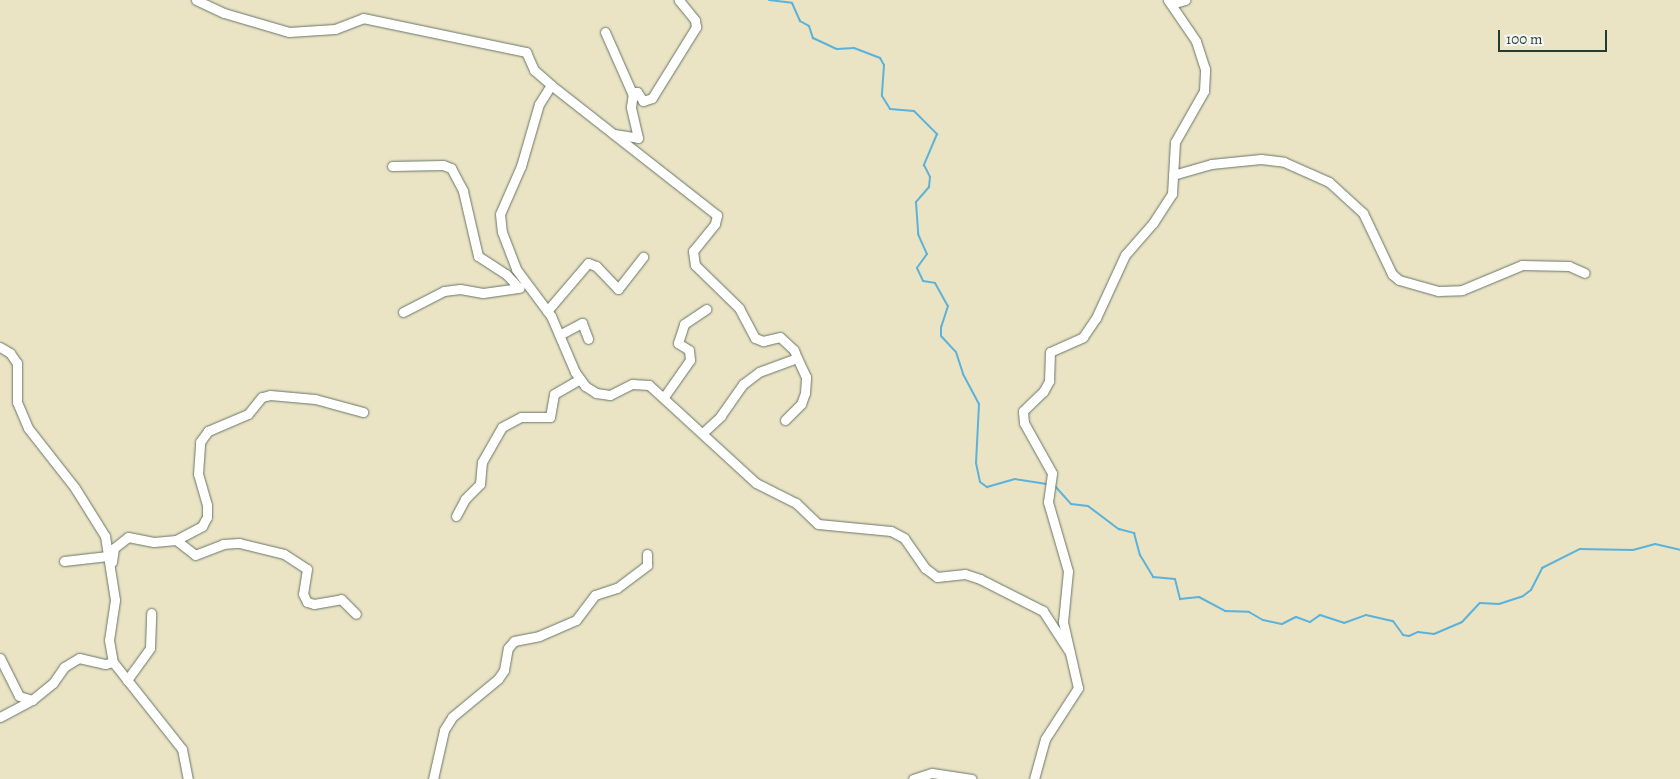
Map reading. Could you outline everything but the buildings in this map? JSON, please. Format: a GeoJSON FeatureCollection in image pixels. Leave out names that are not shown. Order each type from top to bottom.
{"type":"FeatureCollection","features":[{"type":"Feature","properties":{"kind":"street"},"geometry":{"type":"LineString","coordinates":[[196,0],[253,23],[289,32],[335,30],[363,18],[517,48],[526,52],[534,70],[550,85],[717,215],[716,224],[693,252],[695,265],[738,308],[754,338],[763,340],[780,337],[794,350],[806,377],[805,393],[801,404],[785,420]]}},
{"type":"Feature","properties":{"kind":"street"},"geometry":{"type":"LineString","coordinates":[[632,93],[637,92],[643,101],[652,98],[696,27],[696,22],[679,0]]}},
{"type":"Feature","properties":{"kind":"street"},"geometry":{"type":"LineString","coordinates":[[1034,779],[1044,739],[1078,688],[1063,622],[1068,571],[1048,502],[1052,473],[1024,423],[1023,411],[1043,392],[1048,382],[1050,352],[1083,337],[1096,318],[1125,255],[1153,224],[1172,194],[1175,142],[1204,91],[1205,69],[1196,41],[1170,2],[1185,0]]}},
{"type":"Feature","properties":{"kind":"street"},"geometry":{"type":"LineString","coordinates":[[605,32],[632,93],[632,113],[639,136],[634,140],[621,134],[614,134]]}},
{"type":"Feature","properties":{"kind":"street"},"geometry":{"type":"LineString","coordinates":[[550,85],[539,104],[521,166],[500,214],[502,232],[516,269],[547,311],[561,334],[580,379],[596,393],[610,395],[632,384],[649,385],[756,483],[796,502],[818,524],[891,532],[904,538],[925,568],[937,577],[965,574],[980,579],[1043,611],[1069,651]]}},
{"type":"Feature","properties":{"kind":"street"},"geometry":{"type":"LineString","coordinates":[[1173,175],[1211,164],[1261,159],[1284,162],[1329,182],[1363,214],[1392,274],[1399,280],[1438,291],[1462,290],[1522,265],[1569,266],[1585,273]]}},
{"type":"Feature","properties":{"kind":"street"},"geometry":{"type":"LineString","coordinates":[[392,166],[451,168],[463,191],[478,256],[506,274],[518,287]]}},
{"type":"Feature","properties":{"kind":"street"},"geometry":{"type":"LineString","coordinates":[[547,311],[588,263],[596,266],[618,289],[643,257]]}},
{"type":"Feature","properties":{"kind":"street"},"geometry":{"type":"LineString","coordinates":[[402,312],[444,291],[460,289],[483,293],[518,287],[529,289]]}},
{"type":"Feature","properties":{"kind":"street"},"geometry":{"type":"LineString","coordinates":[[664,397],[690,360],[689,350],[678,343],[684,324],[706,309]]}},
{"type":"Feature","properties":{"kind":"street"},"geometry":{"type":"LineString","coordinates":[[561,334],[582,323],[588,339]]}},
{"type":"Feature","properties":{"kind":"street"},"geometry":{"type":"LineString","coordinates":[[0,347],[10,353],[17,363],[17,402],[28,428],[96,520],[105,536],[115,600],[109,640],[113,662],[182,749],[188,779]]}},
{"type":"Feature","properties":{"kind":"street"},"geometry":{"type":"LineString","coordinates":[[702,433],[722,416],[748,379],[797,358]]}},
{"type":"Feature","properties":{"kind":"street"},"geometry":{"type":"LineString","coordinates":[[456,516],[464,499],[481,481],[482,462],[502,427],[521,417],[550,417],[554,394],[580,379]]}},
{"type":"Feature","properties":{"kind":"street"},"geometry":{"type":"LineString","coordinates":[[110,569],[114,548],[128,536],[154,542],[176,540],[202,526],[207,517],[198,474],[200,442],[208,431],[248,414],[262,397],[270,395],[315,399],[363,412]]}},
{"type":"Feature","properties":{"kind":"street"},"geometry":{"type":"LineString","coordinates":[[176,540],[195,555],[223,544],[239,543],[284,554],[307,569],[303,594],[307,602],[314,604],[341,598],[356,614]]}},
{"type":"Feature","properties":{"kind":"street"},"geometry":{"type":"LineString","coordinates":[[433,779],[444,730],[452,717],[498,679],[504,670],[508,648],[514,641],[539,636],[576,620],[595,595],[617,588],[647,565],[647,554]]}},
{"type":"Feature","properties":{"kind":"street"},"geometry":{"type":"LineString","coordinates":[[64,561],[108,556]]}},
{"type":"Feature","properties":{"kind":"street"},"geometry":{"type":"LineString","coordinates":[[127,680],[150,648],[150,613]]}},
{"type":"Feature","properties":{"kind":"street"},"geometry":{"type":"LineString","coordinates":[[0,658],[19,696],[32,700]]}},
{"type":"Feature","properties":{"kind":"street"},"geometry":{"type":"LineString","coordinates":[[0,717],[32,700],[53,683],[64,667],[79,658],[105,664],[113,662]]}},
{"type":"Feature","properties":{"kind":"street"},"geometry":{"type":"LineString","coordinates":[[913,779],[932,773],[972,779]]}},
{"type":"Feature","properties":{"kind":"waterway"},"geometry":{"type":"LineString","coordinates":[[769,0],[792,3],[800,21],[809,26],[813,38],[837,49],[854,48],[880,58],[884,65],[882,96],[890,109],[914,111],[937,134],[924,165],[930,177],[929,187],[916,202],[918,234],[927,254],[917,268],[923,281],[935,283],[948,306],[941,327],[941,336],[956,352],[963,374],[979,404],[976,463],[980,482],[987,487],[1015,479],[1047,484]]}},
{"type":"Feature","properties":{"kind":"waterway"},"geometry":{"type":"LineString","coordinates":[[1054,485],[1071,504],[1088,506],[1119,529],[1134,533],[1140,555],[1153,577],[1175,579],[1180,599],[1199,597],[1225,611],[1249,612],[1263,620],[1282,624],[1296,617],[1310,622],[1320,615],[1344,623],[1366,615],[1393,621],[1403,635],[1409,636],[1418,632],[1434,634],[1462,622],[1480,603],[1499,604],[1523,596],[1531,590],[1542,568],[1580,549],[1633,550],[1655,544],[1680,550]]}}]}
